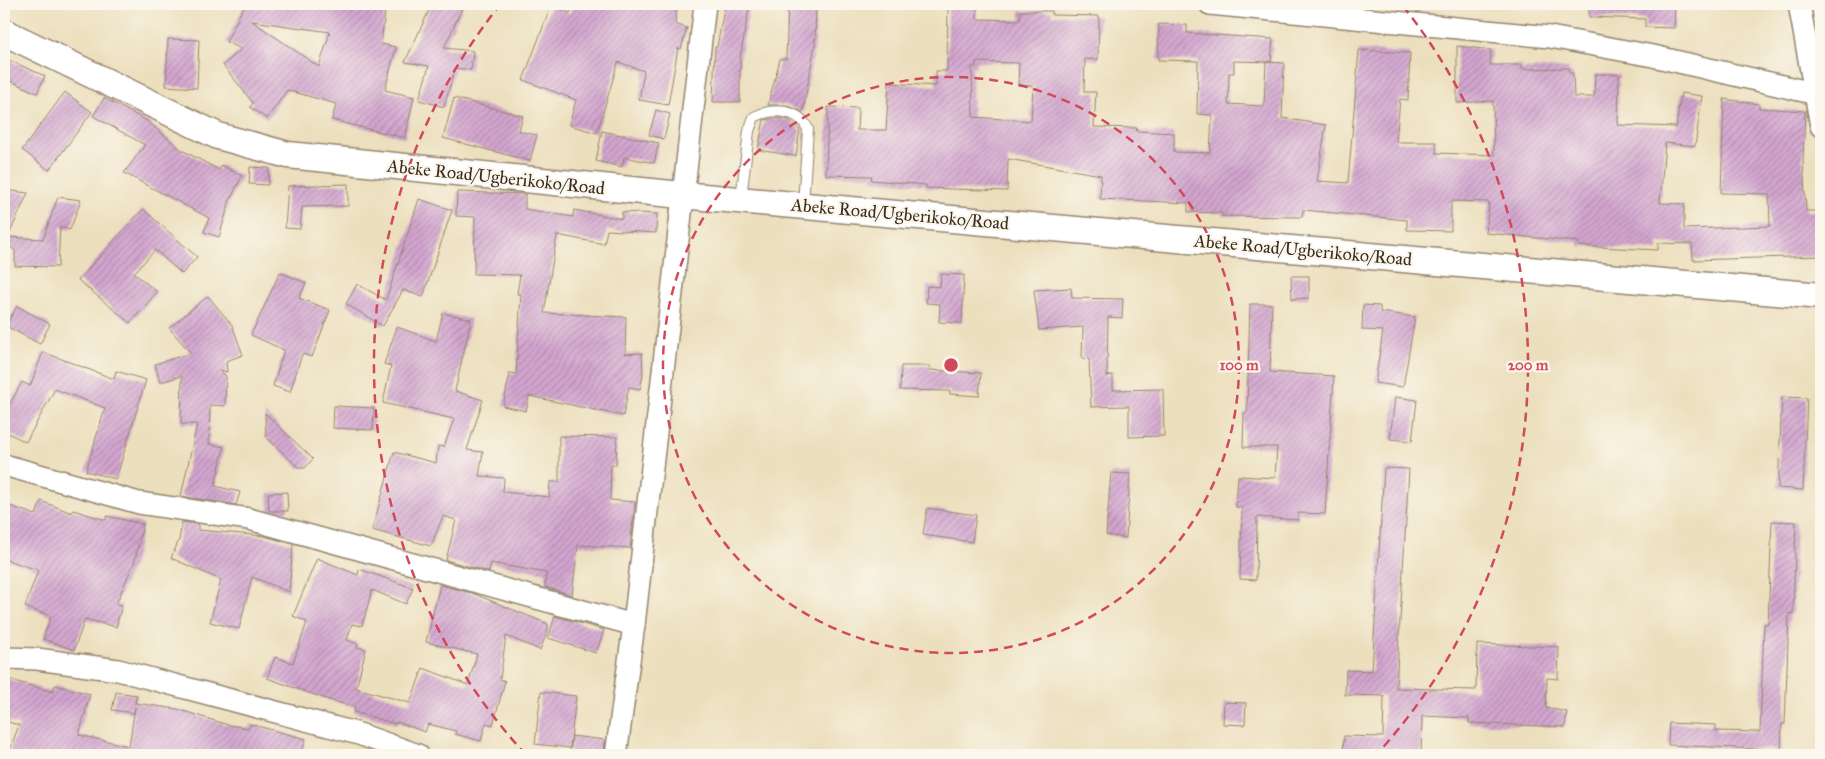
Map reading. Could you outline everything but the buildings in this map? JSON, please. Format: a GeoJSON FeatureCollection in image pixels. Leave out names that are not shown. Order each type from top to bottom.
{"type":"FeatureCollection","features":[{"type":"Feature","properties":{"kind":"street"},"geometry":{"type":"LineString","coordinates":[[616,755],[634,625],[681,195],[705,4]]}},
{"type":"Feature","properties":{"kind":"street"},"geometry":{"type":"LineString","coordinates":[[1210,4],[1550,37],[1653,56],[1818,94]]}},
{"type":"Feature","properties":{"kind":"street"},"geometry":{"type":"LineString","coordinates":[[1799,4],[1818,94],[1821,126]]}},
{"type":"Feature","properties":{"kind":"street","name":"Abeke Road/Ugberikoko/Road"},"geometry":{"type":"LineString","coordinates":[[4,32],[218,136],[288,155],[681,195],[1821,296]]}},
{"type":"Feature","properties":{"kind":"street"},"geometry":{"type":"LineString","coordinates":[[4,465],[139,503],[249,519],[634,625]]}},
{"type":"Feature","properties":{"kind":"street"},"geometry":{"type":"LineString","coordinates":[[4,658],[37,659],[118,670],[359,734],[418,755]]}},
{"type":"Feature","properties":{"kind":"lane"},"geometry":{"type":"LineString","coordinates":[[740,200],[749,131],[754,117],[768,111],[780,111],[794,114],[804,121],[808,129],[803,205]]}}]}
